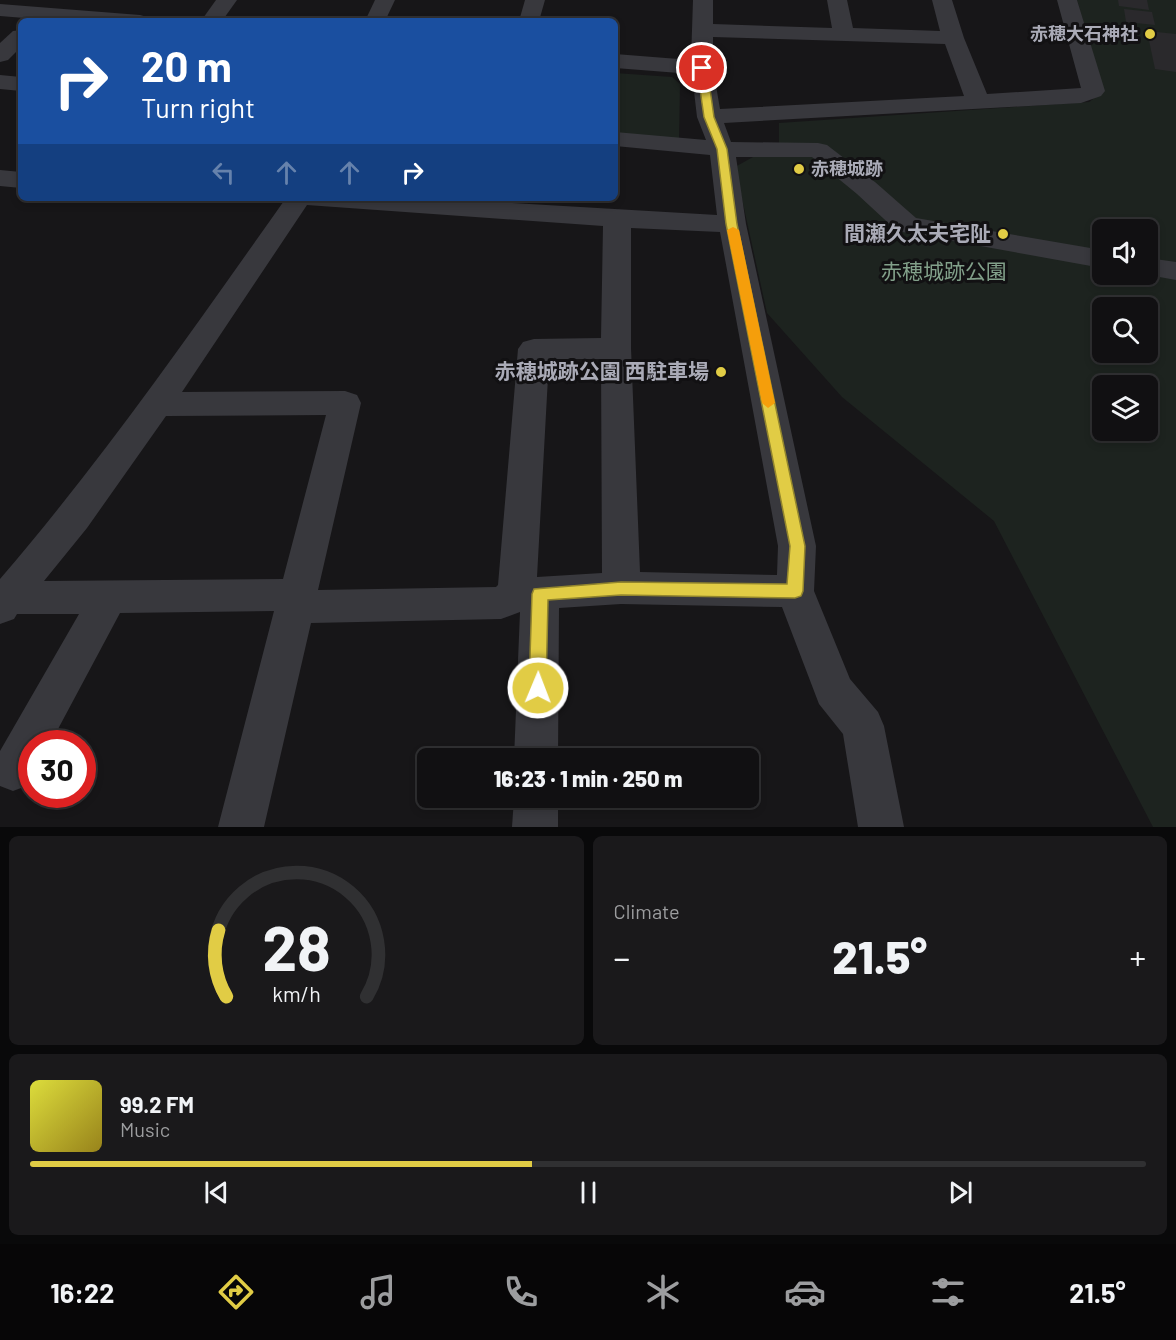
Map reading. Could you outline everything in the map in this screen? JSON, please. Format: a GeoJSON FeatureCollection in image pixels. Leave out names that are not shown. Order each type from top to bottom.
{"type":"FeatureCollection","features":[{"type":"Feature","properties":{"kind":"street"},"geometry":{"type":"LineString","coordinates":[[213,18],[227,0]]}},
{"type":"Feature","properties":{"kind":"street"},"geometry":{"type":"LineString","coordinates":[[376,18],[385,0]]}},
{"type":"Feature","properties":{"kind":"street"},"geometry":{"type":"LineString","coordinates":[[530,18],[535,0]]}},
{"type":"Feature","properties":{"kind":"street"},"geometry":{"type":"LineString","coordinates":[[703,0],[702,68],[709,117],[722,149],[732,224],[797,546],[795,591],[834,691],[862,726],[881,827]]}},
{"type":"Feature","properties":{"kind":"street"},"geometry":{"type":"LineString","coordinates":[[837,0],[844,35]]}},
{"type":"Feature","properties":{"kind":"street"},"geometry":{"type":"LineString","coordinates":[[942,0],[953,38],[978,101]]}},
{"type":"Feature","properties":{"kind":"street"},"geometry":{"type":"LineString","coordinates":[[709,117],[1081,96],[1093,91],[1067,0]]}},
{"type":"Feature","properties":{"kind":"street"},"geometry":{"type":"LineString","coordinates":[[12,7],[42,18]]}},
{"type":"Feature","properties":{"kind":"street"},"geometry":{"type":"LineString","coordinates":[[702,30],[953,38]]}},
{"type":"Feature","properties":{"kind":"street"},"geometry":{"type":"LineString","coordinates":[[0,55],[18,39]]}},
{"type":"Feature","properties":{"kind":"street"},"geometry":{"type":"LineString","coordinates":[[618,61],[702,68]]}},
{"type":"Feature","properties":{"kind":"street"},"geometry":{"type":"LineString","coordinates":[[0,82],[18,84]]}},
{"type":"Feature","properties":{"kind":"street"},"geometry":{"type":"LineString","coordinates":[[618,139],[722,149],[818,150],[908,225],[1092,257]]}},
{"type":"Feature","properties":{"kind":"street"},"geometry":{"type":"LineString","coordinates":[[0,178],[18,180]]}},
{"type":"Feature","properties":{"kind":"street"},"geometry":{"type":"LineString","coordinates":[[4,602],[75,518],[297,201]]}},
{"type":"Feature","properties":{"kind":"street"},"geometry":{"type":"LineString","coordinates":[[353,201],[617,219],[732,224]]}},
{"type":"Feature","properties":{"kind":"street"},"geometry":{"type":"LineString","coordinates":[[617,219],[616,348],[621,588]]}},
{"type":"Feature","properties":{"kind":"street"},"geometry":{"type":"LineString","coordinates":[[1158,268],[1176,271]]}},
{"type":"Feature","properties":{"kind":"street"},"geometry":{"type":"LineString","coordinates":[[536,748],[529,594],[534,349],[616,348]]}},
{"type":"Feature","properties":{"kind":"street"},"geometry":{"type":"LineString","coordinates":[[157,404],[345,403],[241,827]]}},
{"type":"Feature","properties":{"kind":"street"},"geometry":{"type":"LineString","coordinates":[[4,602],[109,597],[501,603],[529,594],[621,588],[795,591]]}},
{"type":"Feature","properties":{"kind":"street"},"geometry":{"type":"LineString","coordinates":[[13,770],[109,597]]}},
{"type":"Feature","properties":{"kind":"street"},"geometry":{"type":"LineString","coordinates":[[535,827],[536,808]]}},
{"type":"Feature","properties":{"kind":"green space","name":"赤穂城跡公園"},"geometry":{"type":"Polygon","coordinates":[[[1077,0],[1176,0],[1176,827],[1153,827],[994,521],[842,397],[767,313],[735,167],[753,157],[779,157],[779,123],[1089,102],[1104,91],[1077,0]]]}},
{"type":"Feature","properties":{"kind":"green space"},"geometry":{"type":"Polygon","coordinates":[[[618,73],[672,77],[680,84],[679,140],[618,139],[618,73]]]}},
{"type":"Feature","properties":{"kind":"building"},"geometry":{"type":"Polygon","coordinates":[[[1118,0],[1147,0],[1149,10],[1119,6],[1118,0]]]}},
{"type":"Feature","properties":{"kind":"building"},"geometry":{"type":"Polygon","coordinates":[[[1124,9],[1152,12],[1155,25],[1126,22],[1124,9]]]}},
{"type":"Feature","properties":{"kind":"building"},"geometry":{"type":"Polygon","coordinates":[[[1147,31],[1176,34],[1176,72],[1155,69],[1147,31]]]}},
{"type":"Feature","properties":{"kind":"slow traffic"},"geometry":{"type":"LineString","coordinates":[[733,230],[768,403]]}},
{"type":"Feature","properties":{"kind":"place","name":"赤穂大石神社"},"geometry":{"type":"Point","coordinates":[1150,34]}},
{"type":"Feature","properties":{"kind":"place","name":"赤穂城跡"},"geometry":{"type":"Point","coordinates":[799,169]}},
{"type":"Feature","properties":{"kind":"place","name":"間瀬久太夫宅阯"},"geometry":{"type":"Point","coordinates":[1003,234]}},
{"type":"Feature","properties":{"kind":"place","name":"赤穂城跡公園 西駐車場"},"geometry":{"type":"Point","coordinates":[721,372]}},
{"type":"Feature","properties":{"kind":"route"},"geometry":{"type":"LineString","coordinates":[[538,688],[540,594],[621,588],[795,591],[797,546],[732,224],[722,149],[709,117],[702,68]]}}]}
